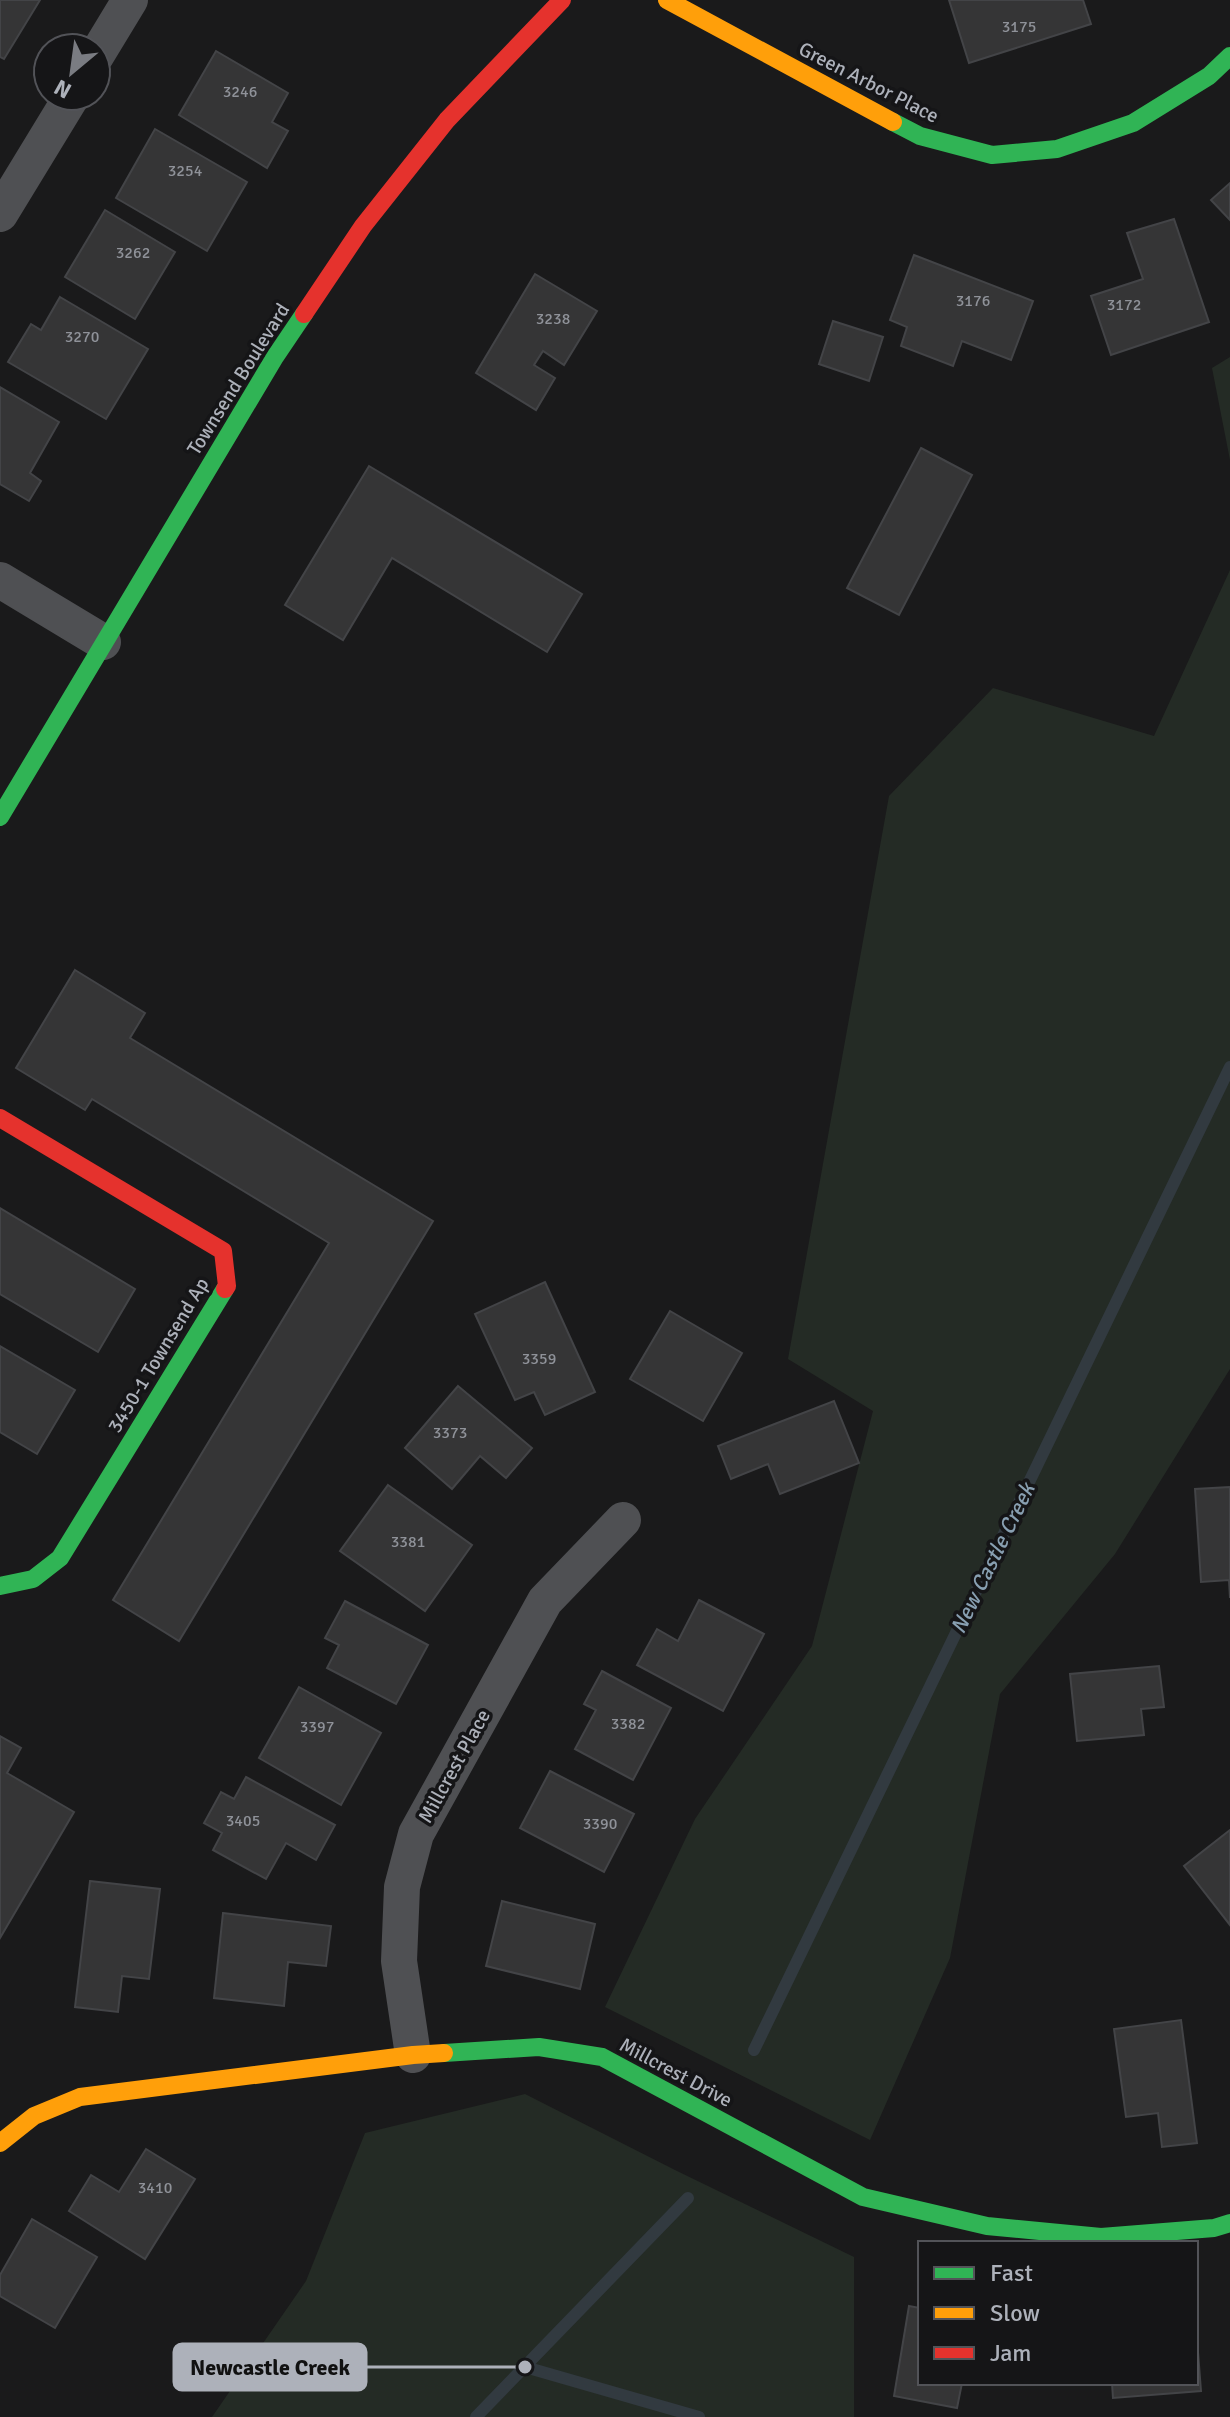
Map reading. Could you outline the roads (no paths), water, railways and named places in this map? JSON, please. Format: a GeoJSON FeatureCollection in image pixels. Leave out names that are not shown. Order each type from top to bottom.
{"type":"FeatureCollection","features":[{"type":"Feature","properties":{"kind":"street"},"geometry":{"type":"LineString","coordinates":[[111,32],[130,0]]}},
{"type":"Feature","properties":{"kind":"street","name":"Townsend Boulevard"},"geometry":{"type":"LineString","coordinates":[[0,817],[275,357],[363,226],[447,120],[562,0]]}},
{"type":"Feature","properties":{"kind":"street","name":"Green Arbor Place"},"geometry":{"type":"LineString","coordinates":[[667,0],[920,136],[992,155],[1057,149],[1133,123],[1209,76],[1230,56]]}},
{"type":"Feature","properties":{"kind":"street"},"geometry":{"type":"LineString","coordinates":[[0,214],[62,112]]}},
{"type":"Feature","properties":{"kind":"street"},"geometry":{"type":"LineString","coordinates":[[0,580],[103,642]]}},
{"type":"Feature","properties":{"kind":"street","name":"3450-1 Townsend Ap"},"geometry":{"type":"LineString","coordinates":[[0,1118],[223,1251],[227,1286],[60,1558],[42,1576],[19,1584],[0,1586]]}},
{"type":"Feature","properties":{"kind":"street","name":"Millcrest Place"},"geometry":{"type":"LineString","coordinates":[[413,2055],[399,1961],[402,1887],[416,1834],[545,1601],[623,1520]]}},
{"type":"Feature","properties":{"kind":"street","name":"Millcrest Drive"},"geometry":{"type":"LineString","coordinates":[[0,2143],[34,2116],[80,2097],[413,2055],[539,2047],[602,2057],[863,2197],[987,2226],[1101,2237],[1214,2228],[1230,2223]]}},
{"type":"Feature","properties":{"kind":"waterway","name":"New Castle Creek"},"geometry":{"type":"LineString","coordinates":[[754,2050],[1230,1067]]}},
{"type":"Feature","properties":{"kind":"waterway"},"geometry":{"type":"LineString","coordinates":[[476,2417],[688,2198]]}},
{"type":"Feature","properties":{"kind":"waterway"},"geometry":{"type":"LineString","coordinates":[[525,2367],[699,2417]]}},
{"type":"Feature","properties":{"kind":"place","name":"Newcastle Creek"},"geometry":{"type":"Point","coordinates":[525,2367]}}]}
